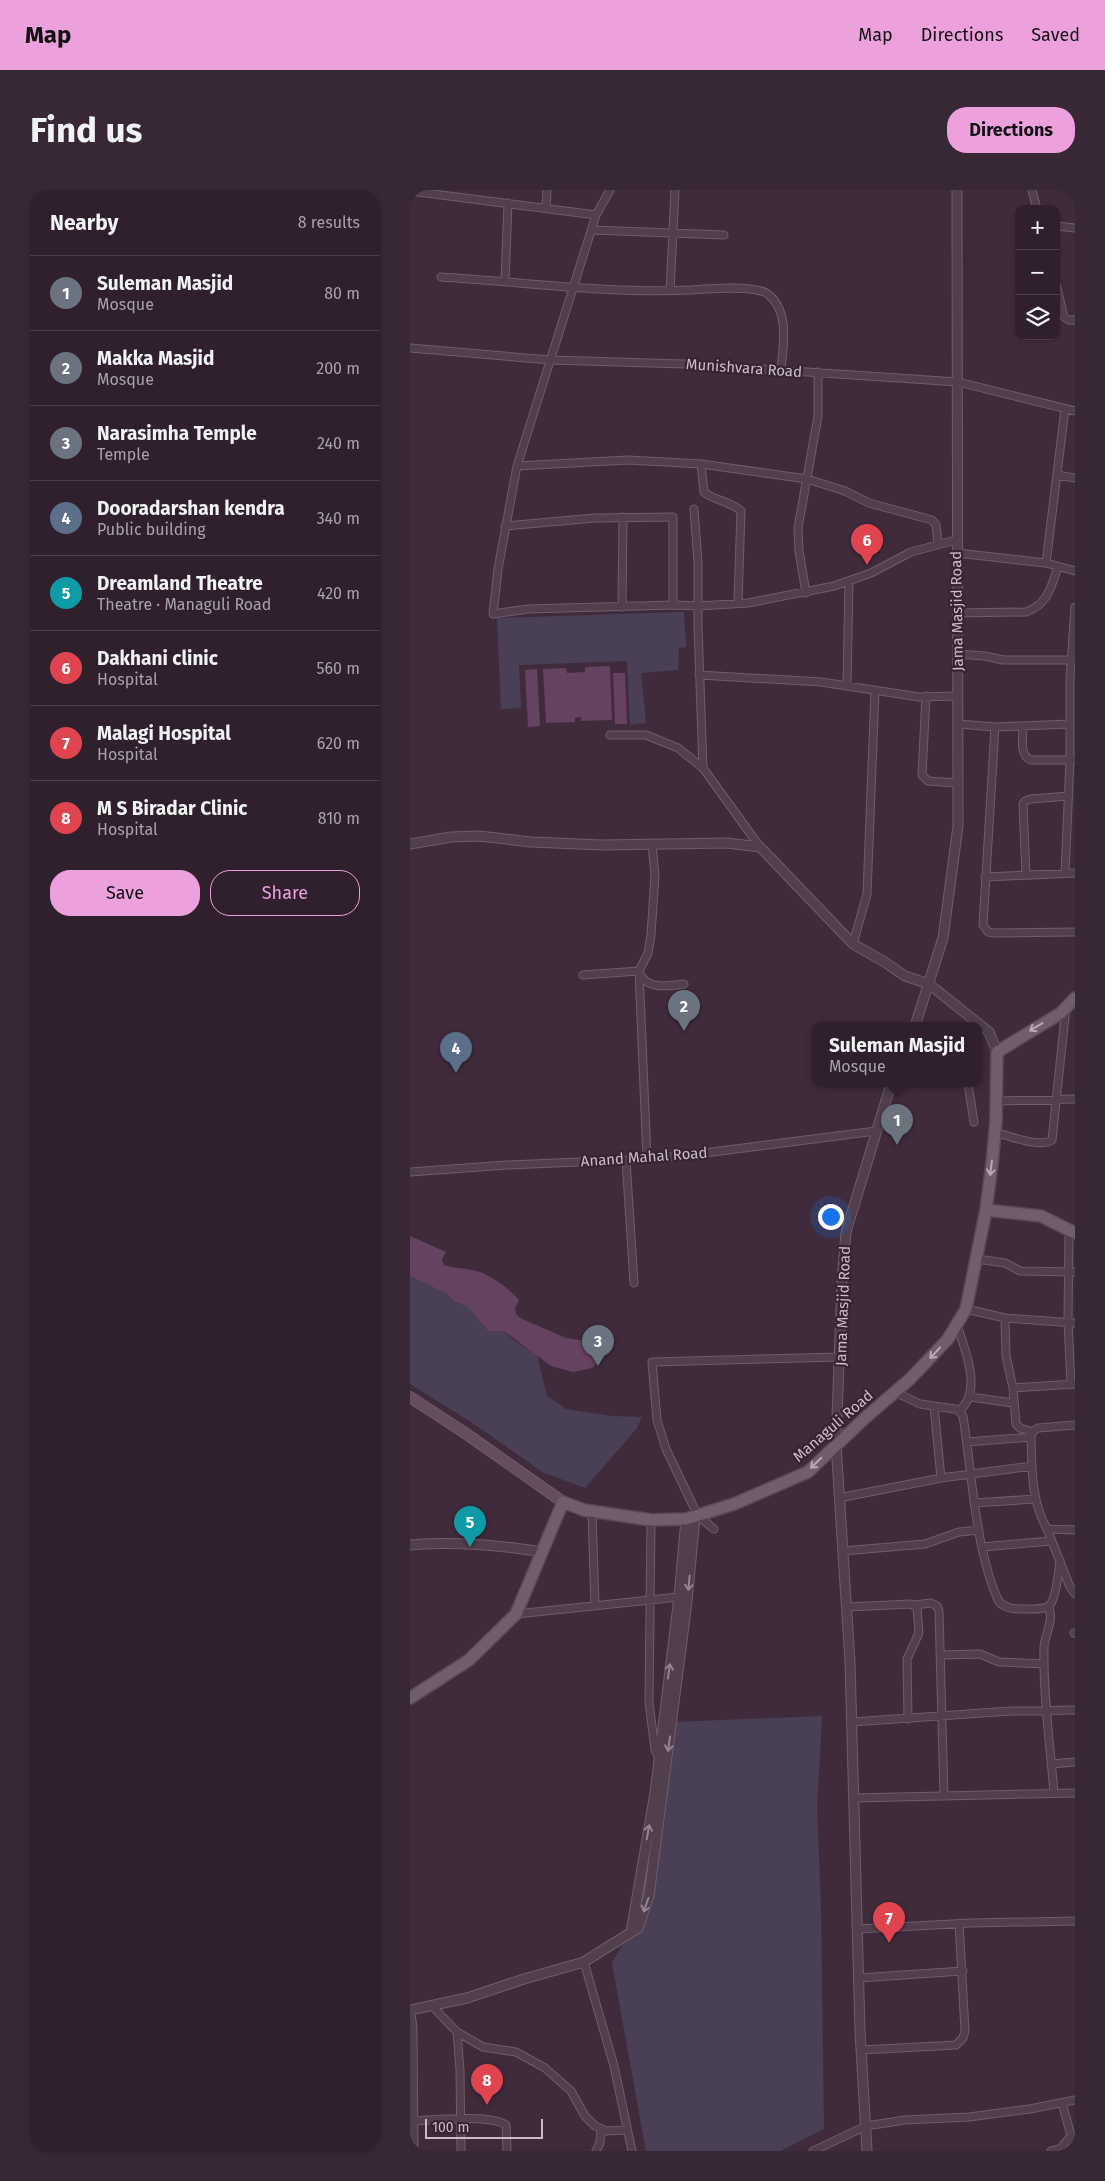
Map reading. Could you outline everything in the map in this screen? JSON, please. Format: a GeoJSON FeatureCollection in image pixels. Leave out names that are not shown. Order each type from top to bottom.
{"type":"FeatureCollection","features":[{"type":"Feature","properties":{"kind":"main road"},"geometry":{"type":"LineString","coordinates":[[997,1052],[1062,1012],[1075,998]]}},
{"type":"Feature","properties":{"kind":"main road","name":"Managuli Road"},"geometry":{"type":"LineString","coordinates":[[563,1502],[592,1512],[652,1520],[693,1517],[734,1504],[808,1472],[836,1444],[910,1380],[948,1339],[966,1309],[986,1210],[995,1132],[997,1052]]}},
{"type":"Feature","properties":{"kind":"main road"},"geometry":{"type":"LineString","coordinates":[[986,1210],[1041,1216],[1072,1232]]}},
{"type":"Feature","properties":{"kind":"main road"},"geometry":{"type":"LineString","coordinates":[[410,1698],[469,1660],[516,1614],[544,1552],[563,1502],[465,1433],[411,1400]]}},
{"type":"Feature","properties":{"kind":"street"},"geometry":{"type":"LineString","coordinates":[[546,208],[547,190]]}},
{"type":"Feature","properties":{"kind":"street"},"geometry":{"type":"LineString","coordinates":[[610,190],[596,215],[572,286],[517,466],[498,569],[493,614],[528,609],[699,606],[738,602],[748,603],[806,593],[849,581],[871,573],[911,552],[956,540]]}},
{"type":"Feature","properties":{"kind":"street"},"geometry":{"type":"LineString","coordinates":[[670,291],[675,190]]}},
{"type":"Feature","properties":{"kind":"street","name":"Jama Masjid Road"},"geometry":{"type":"LineString","coordinates":[[916,1022],[943,938],[958,826],[956,540],[958,382],[957,190]]}},
{"type":"Feature","properties":{"kind":"street"},"geometry":{"type":"LineString","coordinates":[[1032,190],[1036,205]]}},
{"type":"Feature","properties":{"kind":"street"},"geometry":{"type":"LineString","coordinates":[[410,191],[596,215]]}},
{"type":"Feature","properties":{"kind":"street"},"geometry":{"type":"LineString","coordinates":[[505,281],[508,203]]}},
{"type":"Feature","properties":{"kind":"street"},"geometry":{"type":"LineString","coordinates":[[1060,226],[1075,228]]}},
{"type":"Feature","properties":{"kind":"street"},"geometry":{"type":"LineString","coordinates":[[592,230],[724,234]]}},
{"type":"Feature","properties":{"kind":"street"},"geometry":{"type":"LineString","coordinates":[[441,277],[670,291],[727,288],[761,291],[768,294],[780,311],[784,325],[782,370]]}},
{"type":"Feature","properties":{"kind":"street"},"geometry":{"type":"LineString","coordinates":[[1059,295],[1064,317],[1069,320],[1075,320]]}},
{"type":"Feature","properties":{"kind":"street","name":"Munishvara Road"},"geometry":{"type":"LineString","coordinates":[[410,348],[550,360],[685,364],[958,382],[1075,412]]}},
{"type":"Feature","properties":{"kind":"street"},"geometry":{"type":"LineString","coordinates":[[806,593],[799,551],[798,528],[818,416],[818,372]]}},
{"type":"Feature","properties":{"kind":"street"},"geometry":{"type":"LineString","coordinates":[[1046,563],[1065,409]]}},
{"type":"Feature","properties":{"kind":"street"},"geometry":{"type":"LineString","coordinates":[[517,466],[628,460],[700,464],[807,479],[845,491],[869,503],[932,520],[936,525],[938,544]]}},
{"type":"Feature","properties":{"kind":"street"},"geometry":{"type":"LineString","coordinates":[[700,464],[704,492],[735,505],[741,511],[738,602]]}},
{"type":"Feature","properties":{"kind":"street"},"geometry":{"type":"LineString","coordinates":[[1057,475],[1075,478]]}},
{"type":"Feature","properties":{"kind":"street"},"geometry":{"type":"LineString","coordinates":[[694,509],[699,606],[703,768]]}},
{"type":"Feature","properties":{"kind":"street"},"geometry":{"type":"LineString","coordinates":[[622,607],[623,517]]}},
{"type":"Feature","properties":{"kind":"street"},"geometry":{"type":"LineString","coordinates":[[505,526],[595,518],[673,517],[673,605]]}},
{"type":"Feature","properties":{"kind":"street"},"geometry":{"type":"LineString","coordinates":[[957,553],[1046,563],[1075,570]]}},
{"type":"Feature","properties":{"kind":"street"},"geometry":{"type":"LineString","coordinates":[[957,613],[1026,612],[1034,609],[1049,595],[1058,567]]}},
{"type":"Feature","properties":{"kind":"street"},"geometry":{"type":"LineString","coordinates":[[848,686],[849,581]]}},
{"type":"Feature","properties":{"kind":"street"},"geometry":{"type":"LineString","coordinates":[[1065,873],[1073,760],[1070,724],[1071,660],[1075,607]]}},
{"type":"Feature","properties":{"kind":"street"},"geometry":{"type":"LineString","coordinates":[[957,654],[985,656],[1003,660],[1071,660]]}},
{"type":"Feature","properties":{"kind":"street"},"geometry":{"type":"LineString","coordinates":[[700,675],[821,682],[874,691],[926,696],[958,696]]}},
{"type":"Feature","properties":{"kind":"street"},"geometry":{"type":"LineString","coordinates":[[853,944],[866,894],[874,691]]}},
{"type":"Feature","properties":{"kind":"street"},"geometry":{"type":"LineString","coordinates":[[926,696],[922,775],[928,781],[958,783]]}},
{"type":"Feature","properties":{"kind":"street"},"geometry":{"type":"LineString","coordinates":[[958,724],[995,727],[1070,724]]}},
{"type":"Feature","properties":{"kind":"street"},"geometry":{"type":"LineString","coordinates":[[1023,726],[1024,754],[1027,758],[1032,760],[1073,760]]}},
{"type":"Feature","properties":{"kind":"street"},"geometry":{"type":"LineString","coordinates":[[995,727],[988,858],[982,925],[988,932],[1075,932]]}},
{"type":"Feature","properties":{"kind":"street"},"geometry":{"type":"LineString","coordinates":[[610,735],[646,735],[678,748],[703,768],[760,847],[853,944],[905,976],[929,984],[976,1022]]}},
{"type":"Feature","properties":{"kind":"street"},"geometry":{"type":"LineString","coordinates":[[1026,875],[1023,804],[1030,799],[1069,796]]}},
{"type":"Feature","properties":{"kind":"street"},"geometry":{"type":"LineString","coordinates":[[410,844],[451,837],[479,836],[531,842],[593,845],[728,843],[760,847]]}},
{"type":"Feature","properties":{"kind":"street"},"geometry":{"type":"LineString","coordinates":[[647,1158],[639,971],[648,953],[651,935],[655,875],[652,844]]}},
{"type":"Feature","properties":{"kind":"street"},"geometry":{"type":"LineString","coordinates":[[985,877],[1075,873]]}},
{"type":"Feature","properties":{"kind":"street"},"geometry":{"type":"LineString","coordinates":[[582,975],[639,971]]}},
{"type":"Feature","properties":{"kind":"street"},"geometry":{"type":"LineString","coordinates":[[639,971],[647,983],[666,986],[684,984]]}},
{"type":"Feature","properties":{"kind":"street"},"geometry":{"type":"LineString","coordinates":[[995,1132],[1026,1141],[1048,1142],[1053,1135],[1066,1007]]}},
{"type":"Feature","properties":{"kind":"street"},"geometry":{"type":"LineString","coordinates":[[982,1027],[988,1032],[997,1052]]}},
{"type":"Feature","properties":{"kind":"street","name":"Jama Masjid Road"},"geometry":{"type":"LineString","coordinates":[[867,2151],[861,2050],[852,1722],[836,1444],[842,1282],[846,1232],[890,1087]]}},
{"type":"Feature","properties":{"kind":"street"},"geometry":{"type":"LineString","coordinates":[[968,1087],[974,1122]]}},
{"type":"Feature","properties":{"kind":"street"},"geometry":{"type":"LineString","coordinates":[[996,1101],[1075,1099]]}},
{"type":"Feature","properties":{"kind":"street","name":"Anand Mahal Road"},"geometry":{"type":"LineString","coordinates":[[410,1172],[691,1155],[876,1130]]}},
{"type":"Feature","properties":{"kind":"street"},"geometry":{"type":"LineString","coordinates":[[626,1160],[634,1283]]}},
{"type":"Feature","properties":{"kind":"street"},"geometry":{"type":"LineString","coordinates":[[1013,1388],[1073,1384],[1072,1232]]}},
{"type":"Feature","properties":{"kind":"street"},"geometry":{"type":"LineString","coordinates":[[977,1259],[1005,1263],[1020,1271],[1072,1272]]}},
{"type":"Feature","properties":{"kind":"street"},"geometry":{"type":"LineString","coordinates":[[966,1309],[1005,1318],[1072,1322]]}},
{"type":"Feature","properties":{"kind":"street"},"geometry":{"type":"LineString","coordinates":[[1005,1318],[1006,1356],[1013,1388],[1016,1424],[1032,1434]]}},
{"type":"Feature","properties":{"kind":"street"},"geometry":{"type":"LineString","coordinates":[[956,1325],[969,1367],[971,1388],[970,1397],[966,1405],[959,1411]]}},
{"type":"Feature","properties":{"kind":"street"},"geometry":{"type":"LineString","coordinates":[[410,2010],[433,2007],[584,1962],[638,1928],[649,1896],[667,1765],[687,1602],[693,1517],[661,1433],[652,1362],[840,1357]]}},
{"type":"Feature","properties":{"kind":"street"},"geometry":{"type":"LineString","coordinates":[[895,1392],[920,1404],[959,1411],[963,1416],[982,1547],[999,1602],[1005,1608],[1012,1609],[1048,1606],[1054,1598],[1060,1560]]}},
{"type":"Feature","properties":{"kind":"street"},"geometry":{"type":"LineString","coordinates":[[970,1397],[1013,1403]]}},
{"type":"Feature","properties":{"kind":"street"},"geometry":{"type":"LineString","coordinates":[[934,1406],[941,1478]]}},
{"type":"Feature","properties":{"kind":"street"},"geometry":{"type":"LineString","coordinates":[[967,1442],[1032,1434],[1038,1428],[1046,1426],[1075,1425]]}},
{"type":"Feature","properties":{"kind":"street"},"geometry":{"type":"LineString","coordinates":[[1032,1434],[1032,1466],[1040,1517],[1047,1529],[1070,1587],[1075,1594]]}},
{"type":"Feature","properties":{"kind":"street"},"geometry":{"type":"LineString","coordinates":[[839,1498],[941,1478],[1032,1466]]}},
{"type":"Feature","properties":{"kind":"street"},"geometry":{"type":"LineString","coordinates":[[975,1503],[1036,1499]]}},
{"type":"Feature","properties":{"kind":"street"},"geometry":{"type":"LineString","coordinates":[[592,1512],[595,1606]]}},
{"type":"Feature","properties":{"kind":"street"},"geometry":{"type":"LineString","coordinates":[[693,1517],[714,1529]]}},
{"type":"Feature","properties":{"kind":"street"},"geometry":{"type":"LineString","coordinates":[[631,1932],[655,1793],[679,1597],[693,1517]]}},
{"type":"Feature","properties":{"kind":"street"},"geometry":{"type":"LineString","coordinates":[[652,1520],[649,1712],[655,1750],[659,1759],[667,1765]]}},
{"type":"Feature","properties":{"kind":"street"},"geometry":{"type":"LineString","coordinates":[[1047,1529],[1075,1530]]}},
{"type":"Feature","properties":{"kind":"street"},"geometry":{"type":"LineString","coordinates":[[843,1551],[926,1544],[959,1532],[979,1530]]}},
{"type":"Feature","properties":{"kind":"street"},"geometry":{"type":"LineString","coordinates":[[982,1547],[1051,1541]]}},
{"type":"Feature","properties":{"kind":"street"},"geometry":{"type":"LineString","coordinates":[[410,1544],[439,1542],[506,1545],[544,1552]]}},
{"type":"Feature","properties":{"kind":"street"},"geometry":{"type":"LineString","coordinates":[[516,1614],[679,1597]]}},
{"type":"Feature","properties":{"kind":"street"},"geometry":{"type":"LineString","coordinates":[[846,1608],[931,1603],[937,1606],[939,1612],[944,1796]]}},
{"type":"Feature","properties":{"kind":"street"},"geometry":{"type":"LineString","coordinates":[[908,1719],[908,1659],[919,1633],[919,1621],[915,1605]]}},
{"type":"Feature","properties":{"kind":"street"},"geometry":{"type":"LineString","coordinates":[[1048,1606],[1051,1611],[1045,1639],[1044,1664],[1054,1793]]}},
{"type":"Feature","properties":{"kind":"street"},"geometry":{"type":"LineString","coordinates":[[940,1655],[980,1654],[999,1662],[1044,1664]]}},
{"type":"Feature","properties":{"kind":"street"},"geometry":{"type":"LineString","coordinates":[[852,1722],[1047,1710],[1075,1710]]}},
{"type":"Feature","properties":{"kind":"street"},"geometry":{"type":"LineString","coordinates":[[1051,1764],[1075,1762]]}},
{"type":"Feature","properties":{"kind":"street"},"geometry":{"type":"LineString","coordinates":[[854,1798],[1075,1793]]}},
{"type":"Feature","properties":{"kind":"street"},"geometry":{"type":"LineString","coordinates":[[858,1928],[959,1923],[1075,1921]]}},
{"type":"Feature","properties":{"kind":"street"},"geometry":{"type":"LineString","coordinates":[[861,2050],[956,2045],[963,2038],[965,2031],[963,1971],[959,1923]]}},
{"type":"Feature","properties":{"kind":"street"},"geometry":{"type":"LineString","coordinates":[[584,1962],[614,2066],[626,2130],[632,2151]]}},
{"type":"Feature","properties":{"kind":"street"},"geometry":{"type":"LineString","coordinates":[[859,1978],[963,1971]]}},
{"type":"Feature","properties":{"kind":"street"},"geometry":{"type":"LineString","coordinates":[[433,2007],[457,2032],[483,2047],[516,2052],[545,2068],[571,2091],[585,2116],[595,2126],[606,2131],[626,2130]]}},
{"type":"Feature","properties":{"kind":"street"},"geometry":{"type":"LineString","coordinates":[[410,2015],[412,2027],[413,2151]]}},
{"type":"Feature","properties":{"kind":"street"},"geometry":{"type":"LineString","coordinates":[[457,2032],[462,2119],[461,2151]]}},
{"type":"Feature","properties":{"kind":"street"},"geometry":{"type":"LineString","coordinates":[[813,2151],[828,2147],[866,2126],[904,2120],[969,2117],[1075,2100]]}},
{"type":"Feature","properties":{"kind":"street"},"geometry":{"type":"LineString","coordinates":[[1062,2103],[1075,2150]]}},
{"type":"Feature","properties":{"kind":"street"},"geometry":{"type":"LineString","coordinates":[[413,2121],[462,2119],[500,2121],[506,2125],[507,2151]]}},
{"type":"Feature","properties":{"kind":"street"},"geometry":{"type":"LineString","coordinates":[[596,2151],[600,2142],[601,2128]]}},
{"type":"Feature","properties":{"kind":"street"},"geometry":{"type":"LineString","coordinates":[[1051,2151],[1060,2149],[1071,2136]]}},
{"type":"Feature","properties":{"kind":"shaded area"},"geometry":{"type":"Polygon","coordinates":[[[684,612],[686,647],[679,648],[678,670],[641,673],[646,723],[630,725],[627,661],[519,665],[521,708],[501,709],[497,618],[684,612]]]}},
{"type":"Feature","properties":{"kind":"shaded area"},"geometry":{"type":"Polygon","coordinates":[[[610,666],[612,720],[581,721],[581,717],[575,718],[575,722],[546,723],[543,669],[566,668],[567,673],[585,672],[585,667],[610,666]]]}},
{"type":"Feature","properties":{"kind":"shaded area"},"geometry":{"type":"Polygon","coordinates":[[[537,669],[540,726],[528,727],[525,670],[537,669]]]}},
{"type":"Feature","properties":{"kind":"shaded area"},"geometry":{"type":"Polygon","coordinates":[[[613,673],[625,673],[627,724],[615,724],[613,673]]]}},
{"type":"Feature","properties":{"kind":"shaded area"},"geometry":{"type":"Polygon","coordinates":[[[410,1236],[446,1252],[442,1259],[444,1265],[480,1272],[501,1284],[519,1300],[515,1308],[516,1314],[520,1318],[566,1338],[599,1343],[605,1356],[592,1368],[573,1372],[551,1366],[504,1331],[488,1331],[467,1306],[455,1302],[445,1293],[410,1276],[410,1236]]]}},
{"type":"Feature","properties":{"kind":"shaded area"},"geometry":{"type":"Polygon","coordinates":[[[410,1276],[445,1293],[455,1302],[467,1306],[488,1331],[504,1331],[515,1341],[537,1355],[547,1396],[566,1409],[612,1416],[642,1417],[637,1428],[585,1488],[542,1472],[480,1428],[410,1384],[410,1276]]]}},
{"type":"Feature","properties":{"kind":"shaded area"},"geometry":{"type":"Polygon","coordinates":[[[822,1716],[817,1808],[821,1908],[824,2129],[780,2151],[646,2151],[612,1963],[637,1920],[659,1785],[674,1722],[822,1716]]]}},
{"type":"Feature","properties":{"kind":"place","name":"Dakhani clinic"},"geometry":{"type":"Point","coordinates":[867,565]}},
{"type":"Feature","properties":{"kind":"place","name":"Makka Masjid"},"geometry":{"type":"Point","coordinates":[684,1031]}},
{"type":"Feature","properties":{"kind":"place","name":"Dooradarshan kendra"},"geometry":{"type":"Point","coordinates":[456,1073]}},
{"type":"Feature","properties":{"kind":"place","name":"Suleman Masjid"},"geometry":{"type":"Point","coordinates":[897,1145]}},
{"type":"Feature","properties":{"kind":"place","name":"Narasimha Temple"},"geometry":{"type":"Point","coordinates":[598,1366]}},
{"type":"Feature","properties":{"kind":"place","name":"Dreamland Theatre"},"geometry":{"type":"Point","coordinates":[470,1547]}},
{"type":"Feature","properties":{"kind":"place","name":"Malagi Hospital"},"geometry":{"type":"Point","coordinates":[889,1943]}},
{"type":"Feature","properties":{"kind":"place","name":"M S Biradar Clinic"},"geometry":{"type":"Point","coordinates":[487,2105]}}]}
